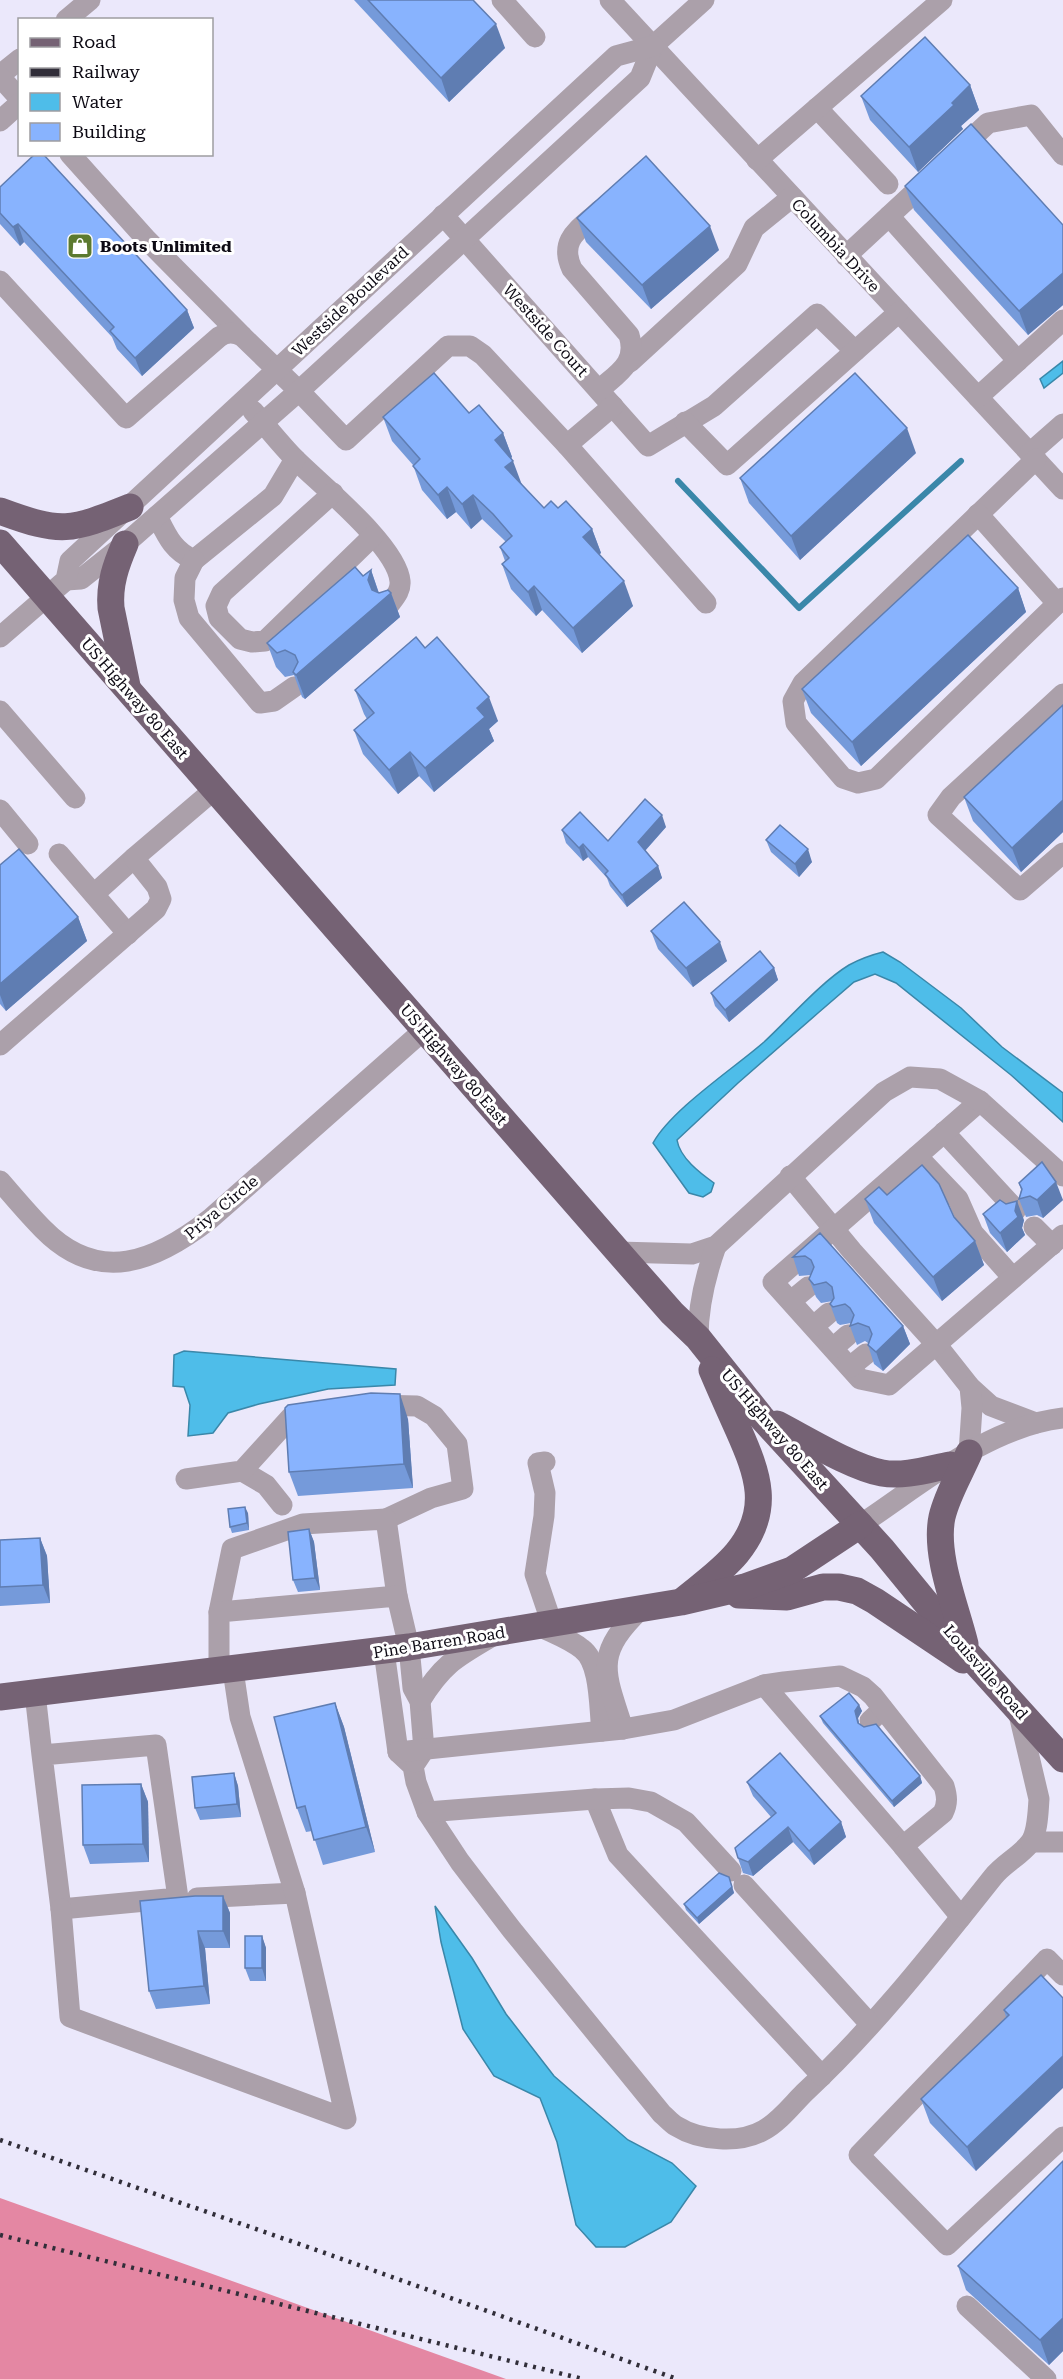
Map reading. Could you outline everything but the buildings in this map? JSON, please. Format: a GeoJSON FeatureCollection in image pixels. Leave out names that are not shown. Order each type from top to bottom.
{"type":"FeatureCollection","features":[{"type":"Feature","properties":{"kind":"main road"},"geometry":{"type":"LineString","coordinates":[[0,511],[29,522],[58,528],[87,524],[130,507]]}},
{"type":"Feature","properties":{"kind":"main road","name":"US Highway 80 East"},"geometry":{"type":"LineString","coordinates":[[0,543],[56,588],[128,690],[618,1252],[672,1313],[698,1338],[761,1416],[911,1583]]}},
{"type":"Feature","properties":{"kind":"main road"},"geometry":{"type":"LineString","coordinates":[[125,543],[114,570],[110,595],[128,690]]}},
{"type":"Feature","properties":{"kind":"main road"},"geometry":{"type":"LineString","coordinates":[[681,1602],[736,1554],[747,1539],[753,1525],[759,1499],[756,1472],[698,1338]]}},
{"type":"Feature","properties":{"kind":"main road"},"geometry":{"type":"LineString","coordinates":[[761,1416],[850,1461],[880,1473],[910,1472],[960,1459]]}},
{"type":"Feature","properties":{"kind":"main road"},"geometry":{"type":"LineString","coordinates":[[960,1459],[941,1532],[944,1563],[968,1654]]}},
{"type":"Feature","properties":{"kind":"main road","name":"Pine Barren Road"},"geometry":{"type":"LineString","coordinates":[[0,1697],[396,1649],[681,1602],[755,1584],[792,1570],[860,1524]]}},
{"type":"Feature","properties":{"kind":"main road","name":"Louisville Road"},"geometry":{"type":"LineString","coordinates":[[911,1583],[968,1654],[1063,1759]]}},
{"type":"Feature","properties":{"kind":"main road"},"geometry":{"type":"LineString","coordinates":[[720,1593],[787,1597],[823,1587],[857,1591],[991,1679]]}},
{"type":"Feature","properties":{"kind":"street"},"geometry":{"type":"LineString","coordinates":[[68,18],[90,0]]}},
{"type":"Feature","properties":{"kind":"street"},"geometry":{"type":"LineString","coordinates":[[502,0],[535,37]]}},
{"type":"Feature","properties":{"kind":"street","name":"Columbia Drive"},"geometry":{"type":"LineString","coordinates":[[610,0],[1063,489]]}},
{"type":"Feature","properties":{"kind":"street","name":"Westside Boulevard"},"geometry":{"type":"LineString","coordinates":[[56,588],[81,579],[157,516],[466,240],[640,78],[653,46],[704,0]]}},
{"type":"Feature","properties":{"kind":"street"},"geometry":{"type":"LineString","coordinates":[[757,160],[942,0]]}},
{"type":"Feature","properties":{"kind":"street","name":"Westside Boulevard"},"geometry":{"type":"LineString","coordinates":[[56,588],[70,561],[616,56],[653,46]]}},
{"type":"Feature","properties":{"kind":"street"},"geometry":{"type":"LineString","coordinates":[[18,60],[0,76],[18,98]]}},
{"type":"Feature","properties":{"kind":"street"},"geometry":{"type":"LineString","coordinates":[[0,121],[18,103]]}},
{"type":"Feature","properties":{"kind":"street"},"geometry":{"type":"LineString","coordinates":[[817,108],[888,184]]}},
{"type":"Feature","properties":{"kind":"street"},"geometry":{"type":"LineString","coordinates":[[846,256],[988,123],[1031,115],[1063,155]]}},
{"type":"Feature","properties":{"kind":"street"},"geometry":{"type":"LineString","coordinates":[[72,156],[147,240],[346,440],[448,346],[470,346],[483,355],[567,445],[706,603]]}},
{"type":"Feature","properties":{"kind":"street"},"geometry":{"type":"LineString","coordinates":[[615,197],[573,234],[568,243],[567,257],[572,270],[629,335],[633,347],[630,362]]}},
{"type":"Feature","properties":{"kind":"street"},"geometry":{"type":"LineString","coordinates":[[567,445],[606,398],[630,362],[737,264],[754,228],[792,197]]}},
{"type":"Feature","properties":{"kind":"street","name":"Westside Court"},"geometry":{"type":"LineString","coordinates":[[443,215],[648,446],[685,422]]}},
{"type":"Feature","properties":{"kind":"street"},"geometry":{"type":"LineString","coordinates":[[889,216],[1018,361]]}},
{"type":"Feature","properties":{"kind":"street"},"geometry":{"type":"LineString","coordinates":[[0,281],[126,418],[219,337],[234,332],[242,336]]}},
{"type":"Feature","properties":{"kind":"street"},"geometry":{"type":"LineString","coordinates":[[855,351],[817,314],[714,406],[685,422],[727,465],[899,312]]}},
{"type":"Feature","properties":{"kind":"street"},"geometry":{"type":"LineString","coordinates":[[978,398],[1063,320]]}},
{"type":"Feature","properties":{"kind":"street"},"geometry":{"type":"LineString","coordinates":[[244,400],[295,459],[333,493],[373,536],[392,561],[400,579],[400,590],[389,605]]}},
{"type":"Feature","properties":{"kind":"street"},"geometry":{"type":"LineString","coordinates":[[978,514],[1060,601],[876,780],[858,783],[843,778],[796,723],[793,702],[803,683],[978,514],[1063,424]]}},
{"type":"Feature","properties":{"kind":"street"},"geometry":{"type":"LineString","coordinates":[[294,687],[274,702],[260,703],[189,618],[184,600],[185,578],[195,560],[273,496],[295,459]]}},
{"type":"Feature","properties":{"kind":"street"},"geometry":{"type":"LineString","coordinates":[[333,493],[222,593],[216,606],[219,618],[240,639],[252,642],[265,641],[373,536]]}},
{"type":"Feature","properties":{"kind":"street"},"geometry":{"type":"LineString","coordinates":[[157,516],[171,545],[182,555],[195,560]]}},
{"type":"Feature","properties":{"kind":"street"},"geometry":{"type":"LineString","coordinates":[[0,637],[56,588]]}},
{"type":"Feature","properties":{"kind":"street"},"geometry":{"type":"LineString","coordinates":[[1063,694],[951,797],[938,815],[1020,890],[1063,853]]}},
{"type":"Feature","properties":{"kind":"street"},"geometry":{"type":"LineString","coordinates":[[0,711],[75,798]]}},
{"type":"Feature","properties":{"kind":"street"},"geometry":{"type":"LineString","coordinates":[[94,894],[215,789]]}},
{"type":"Feature","properties":{"kind":"street"},"geometry":{"type":"LineString","coordinates":[[0,810],[28,844]]}},
{"type":"Feature","properties":{"kind":"street"},"geometry":{"type":"LineString","coordinates":[[59,854],[128,934]]}},
{"type":"Feature","properties":{"kind":"street"},"geometry":{"type":"LineString","coordinates":[[0,1045],[156,909],[161,899],[157,887],[134,858]]}},
{"type":"Feature","properties":{"kind":"street","name":"Priya Circle"},"geometry":{"type":"LineString","coordinates":[[0,1181],[44,1230],[65,1248],[88,1259],[112,1264],[148,1257],[183,1240],[210,1219],[424,1030]]}},
{"type":"Feature","properties":{"kind":"street"},"geometry":{"type":"LineString","coordinates":[[618,1252],[692,1254],[716,1246],[884,1092],[910,1077],[940,1079],[980,1101],[1063,1176]]}},
{"type":"Feature","properties":{"kind":"street"},"geometry":{"type":"LineString","coordinates":[[980,1101],[774,1282],[791,1301],[821,1320],[841,1341],[858,1361],[860,1379],[889,1385],[1057,1240],[1034,1227]]}},
{"type":"Feature","properties":{"kind":"street"},"geometry":{"type":"LineString","coordinates":[[944,1132],[1016,1210]]}},
{"type":"Feature","properties":{"kind":"street"},"geometry":{"type":"LineString","coordinates":[[917,1156],[958,1199],[973,1233],[1013,1278]]}},
{"type":"Feature","properties":{"kind":"street"},"geometry":{"type":"LineString","coordinates":[[790,1176],[834,1229],[845,1257],[902,1321],[936,1344],[970,1388],[991,1406],[1036,1423]]}},
{"type":"Feature","properties":{"kind":"street"},"geometry":{"type":"LineString","coordinates":[[698,1338],[698,1310],[706,1273],[716,1246]]}},
{"type":"Feature","properties":{"kind":"street"},"geometry":{"type":"LineString","coordinates":[[791,1301],[808,1287]]}},
{"type":"Feature","properties":{"kind":"street"},"geometry":{"type":"LineString","coordinates":[[960,1459],[972,1408],[970,1388]]}},
{"type":"Feature","properties":{"kind":"street"},"geometry":{"type":"LineString","coordinates":[[35,1693],[61,1909],[70,2017],[346,2119],[295,1893],[226,1671],[219,1612],[232,1549],[303,1524],[386,1519],[431,1498],[463,1489],[457,1444],[434,1416],[417,1406],[379,1405],[357,1408]]}},
{"type":"Feature","properties":{"kind":"street"},"geometry":{"type":"LineString","coordinates":[[242,1471],[291,1417],[335,1411]]}},
{"type":"Feature","properties":{"kind":"street"},"geometry":{"type":"LineString","coordinates":[[860,1524],[992,1440],[1036,1423],[1063,1418]]}},
{"type":"Feature","properties":{"kind":"street"},"geometry":{"type":"LineString","coordinates":[[545,1462],[538,1463],[545,1493],[544,1516],[535,1574],[546,1625],[582,1649],[591,1659],[612,1730]]}},
{"type":"Feature","properties":{"kind":"street"},"geometry":{"type":"LineString","coordinates":[[186,1479],[242,1471],[266,1485],[282,1505]]}},
{"type":"Feature","properties":{"kind":"street"},"geometry":{"type":"LineString","coordinates":[[386,1519],[397,1596],[396,1649],[416,1782],[427,1812],[460,1862],[512,1930],[662,2114],[676,2126],[694,2133],[714,2138],[733,2139],[751,2136],[766,2130],[822,2076],[870,2024],[962,1917],[995,1874],[1031,1842],[1039,1799],[1017,1708]]}},
{"type":"Feature","properties":{"kind":"street"},"geometry":{"type":"LineString","coordinates":[[219,1612],[397,1596]]}},
{"type":"Feature","properties":{"kind":"street"},"geometry":{"type":"LineString","coordinates":[[612,1730],[606,1664],[615,1639],[624,1625],[641,1609]]}},
{"type":"Feature","properties":{"kind":"street"},"geometry":{"type":"LineString","coordinates":[[412,1756],[420,1701],[436,1675],[449,1662],[499,1632]]}},
{"type":"Feature","properties":{"kind":"street"},"geometry":{"type":"LineString","coordinates":[[396,1649],[420,1701]]}},
{"type":"Feature","properties":{"kind":"street"},"geometry":{"type":"LineString","coordinates":[[412,1756],[674,1720],[764,1685],[840,1676],[863,1687],[876,1715],[915,1762],[944,1786],[947,1796],[943,1813],[903,1846]]}},
{"type":"Feature","properties":{"kind":"street"},"geometry":{"type":"LineString","coordinates":[[764,1685],[836,1753],[875,1798],[903,1846],[962,1917]]}},
{"type":"Feature","properties":{"kind":"street"},"geometry":{"type":"LineString","coordinates":[[42,1755],[156,1745],[178,1898]]}},
{"type":"Feature","properties":{"kind":"street"},"geometry":{"type":"LineString","coordinates":[[427,1812],[595,1799],[629,1798],[651,1802],[686,1822],[870,2024]]}},
{"type":"Feature","properties":{"kind":"street"},"geometry":{"type":"LineString","coordinates":[[595,1799],[618,1855],[822,2076]]}},
{"type":"Feature","properties":{"kind":"street"},"geometry":{"type":"LineString","coordinates":[[1031,1842],[1063,1842]]}},
{"type":"Feature","properties":{"kind":"street"},"geometry":{"type":"LineString","coordinates":[[61,1909],[178,1898],[295,1893]]}},
{"type":"Feature","properties":{"kind":"street"},"geometry":{"type":"LineString","coordinates":[[1063,1975],[1047,1959],[859,2155],[947,2245],[1063,2137]]}},
{"type":"Feature","properties":{"kind":"street"},"geometry":{"type":"LineString","coordinates":[[967,2306],[1046,2379]]}},
{"type":"Feature","properties":{"kind":"shaded area"},"geometry":{"type":"Polygon","coordinates":[[[0,2198],[506,2379],[0,2379],[0,2198]]]}},
{"type":"Feature","properties":{"kind":"water"},"geometry":{"type":"Polygon","coordinates":[[[1063,361],[1063,373],[1044,388],[1040,379],[1063,361]]]}},
{"type":"Feature","properties":{"kind":"water"},"geometry":{"type":"Polygon","coordinates":[[[883,952],[961,1008],[1002,1047],[1063,1093],[1063,1122],[1011,1075],[896,983],[875,974],[854,982],[738,1083],[677,1140],[686,1159],[714,1183],[711,1192],[703,1197],[689,1193],[653,1143],[662,1130],[688,1103],[764,1042],[838,972],[866,957],[883,952]]]}},
{"type":"Feature","properties":{"kind":"water"},"geometry":{"type":"Polygon","coordinates":[[[184,1351],[396,1369],[395,1385],[328,1389],[259,1404],[228,1413],[213,1433],[188,1436],[190,1405],[184,1387],[173,1386],[174,1355],[184,1351]]]}},
{"type":"Feature","properties":{"kind":"water"},"geometry":{"type":"Polygon","coordinates":[[[435,1906],[472,1958],[506,2014],[554,2076],[628,2140],[672,2163],[696,2186],[671,2222],[625,2247],[596,2247],[576,2225],[557,2142],[540,2098],[494,2076],[463,2029],[441,1942],[435,1906]]]}},
{"type":"Feature","properties":{"kind":"waterway"},"geometry":{"type":"LineString","coordinates":[[678,481],[799,608],[961,461]]}},
{"type":"Feature","properties":{"kind":"railway"},"geometry":{"type":"LineString","coordinates":[[0,2140],[677,2379]]}},
{"type":"Feature","properties":{"kind":"railway"},"geometry":{"type":"LineString","coordinates":[[0,2235],[583,2379]]}},
{"type":"Feature","properties":{"kind":"place","name":"Boots Unlimited"},"geometry":{"type":"Point","coordinates":[80,246]}}]}
